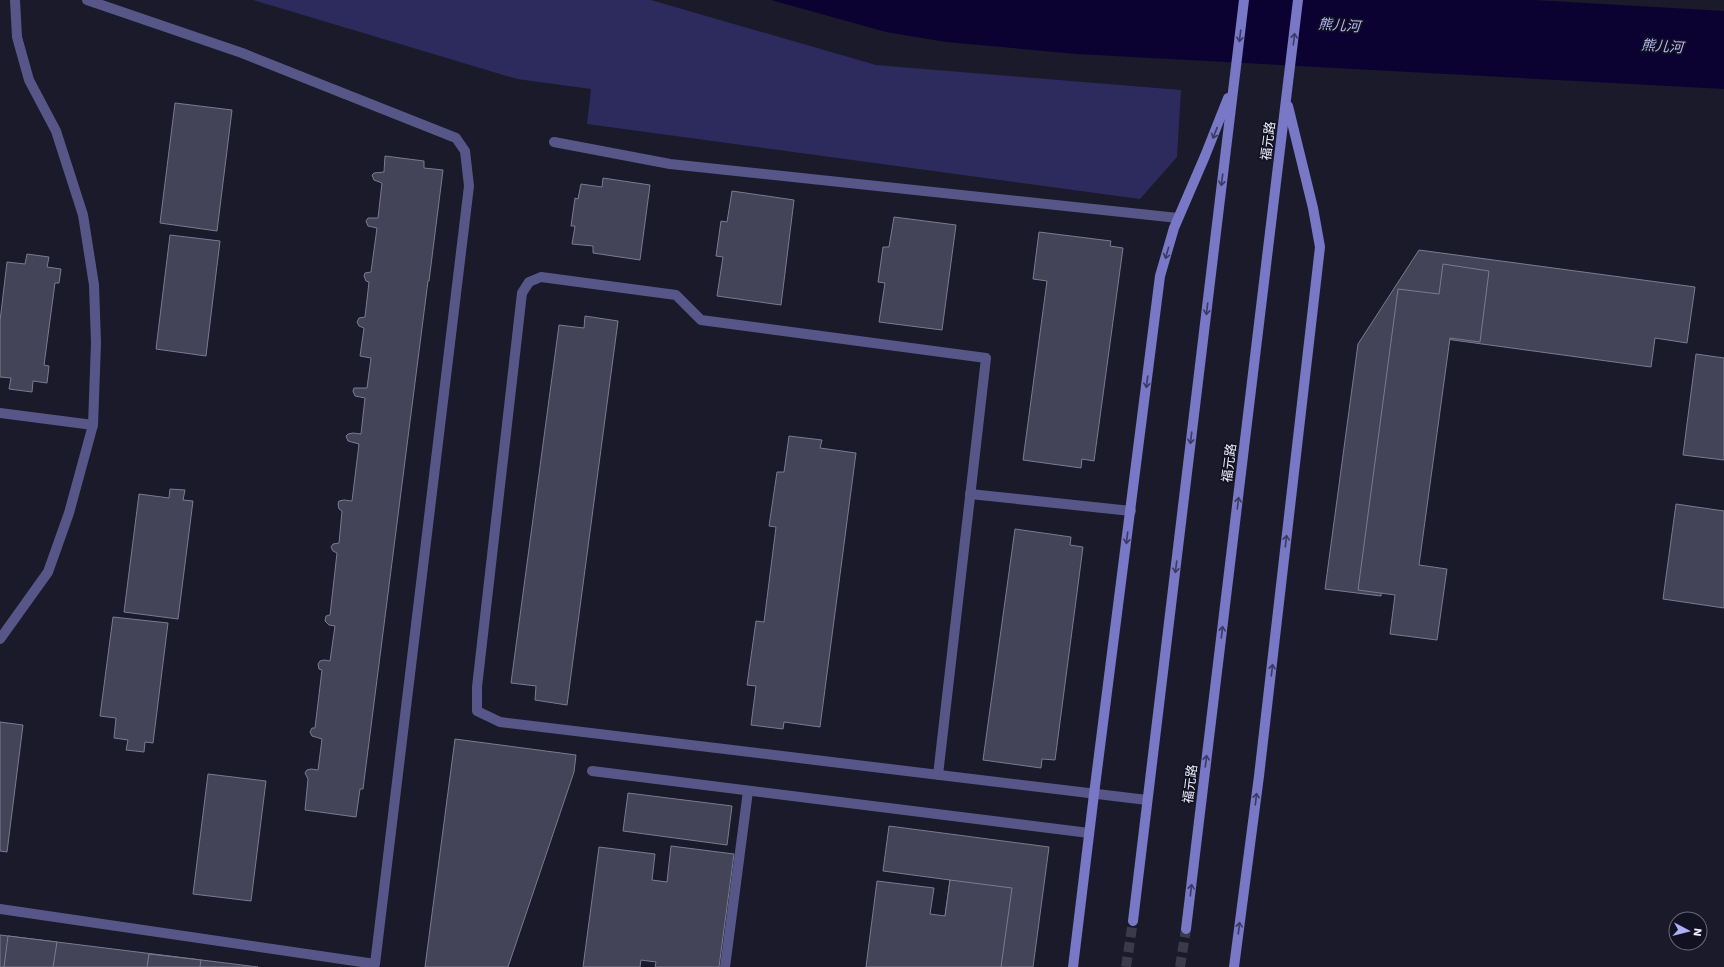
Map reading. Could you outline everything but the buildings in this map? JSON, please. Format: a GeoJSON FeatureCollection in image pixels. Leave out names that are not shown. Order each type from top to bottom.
{"type":"FeatureCollection","features":[{"type":"Feature","properties":{"kind":"main road"},"geometry":{"type":"LineString","coordinates":[[1133,921],[1244,0]]}},
{"type":"Feature","properties":{"kind":"main road","name":"福元路"},"geometry":{"type":"LineString","coordinates":[[1186,929],[1298,0]]}},
{"type":"Feature","properties":{"kind":"main road"},"geometry":{"type":"LineString","coordinates":[[1073,967],[1160,276],[1178,218],[1234,83]]}},
{"type":"Feature","properties":{"kind":"main road"},"geometry":{"type":"LineString","coordinates":[[1234,967],[1259,776],[1320,247],[1313,208],[1286,100]]}},
{"type":"Feature","properties":{"kind":"lane"},"geometry":{"type":"LineString","coordinates":[[0,639],[48,572],[69,513],[93,425],[96,343],[94,285],[83,215],[56,131],[29,80],[17,37],[15,0]]}},
{"type":"Feature","properties":{"kind":"lane"},"geometry":{"type":"LineString","coordinates":[[0,909],[375,964],[469,186],[465,152],[456,138],[242,53],[87,0]]}},
{"type":"Feature","properties":{"kind":"lane"},"geometry":{"type":"LineString","coordinates":[[554,142],[670,164],[1178,218]]}},
{"type":"Feature","properties":{"kind":"lane"},"geometry":{"type":"LineString","coordinates":[[938,775],[986,358],[701,320],[676,295],[541,277],[529,282],[522,293],[476,688],[477,711],[500,722],[1094,794],[1147,800]]}},
{"type":"Feature","properties":{"kind":"lane"},"geometry":{"type":"LineString","coordinates":[[0,413],[93,425]]}},
{"type":"Feature","properties":{"kind":"lane"},"geometry":{"type":"LineString","coordinates":[[970,494],[1130,511]]}},
{"type":"Feature","properties":{"kind":"lane"},"geometry":{"type":"LineString","coordinates":[[592,771],[1089,833]]}},
{"type":"Feature","properties":{"kind":"lane"},"geometry":{"type":"LineString","coordinates":[[725,967],[748,791]]}},
{"type":"Feature","properties":{"kind":"shaded area"},"geometry":{"type":"Polygon","coordinates":[[[253,0],[651,0],[876,65],[1181,90],[1177,157],[1140,199],[587,124],[591,89],[517,79],[253,0]]]}},
{"type":"Feature","properties":{"kind":"water","name":"熊儿河"},"geometry":{"type":"Polygon","coordinates":[[[771,0],[1534,0],[1724,11],[1724,89],[1077,54],[946,42],[886,32],[771,0]]]}},
{"type":"Feature","properties":{"kind":"tunnel"},"geometry":{"type":"LineString","coordinates":[[1126,967],[1133,921]]}},
{"type":"Feature","properties":{"kind":"tunnel"},"geometry":{"type":"LineString","coordinates":[[1180,967],[1186,929]]}}]}
